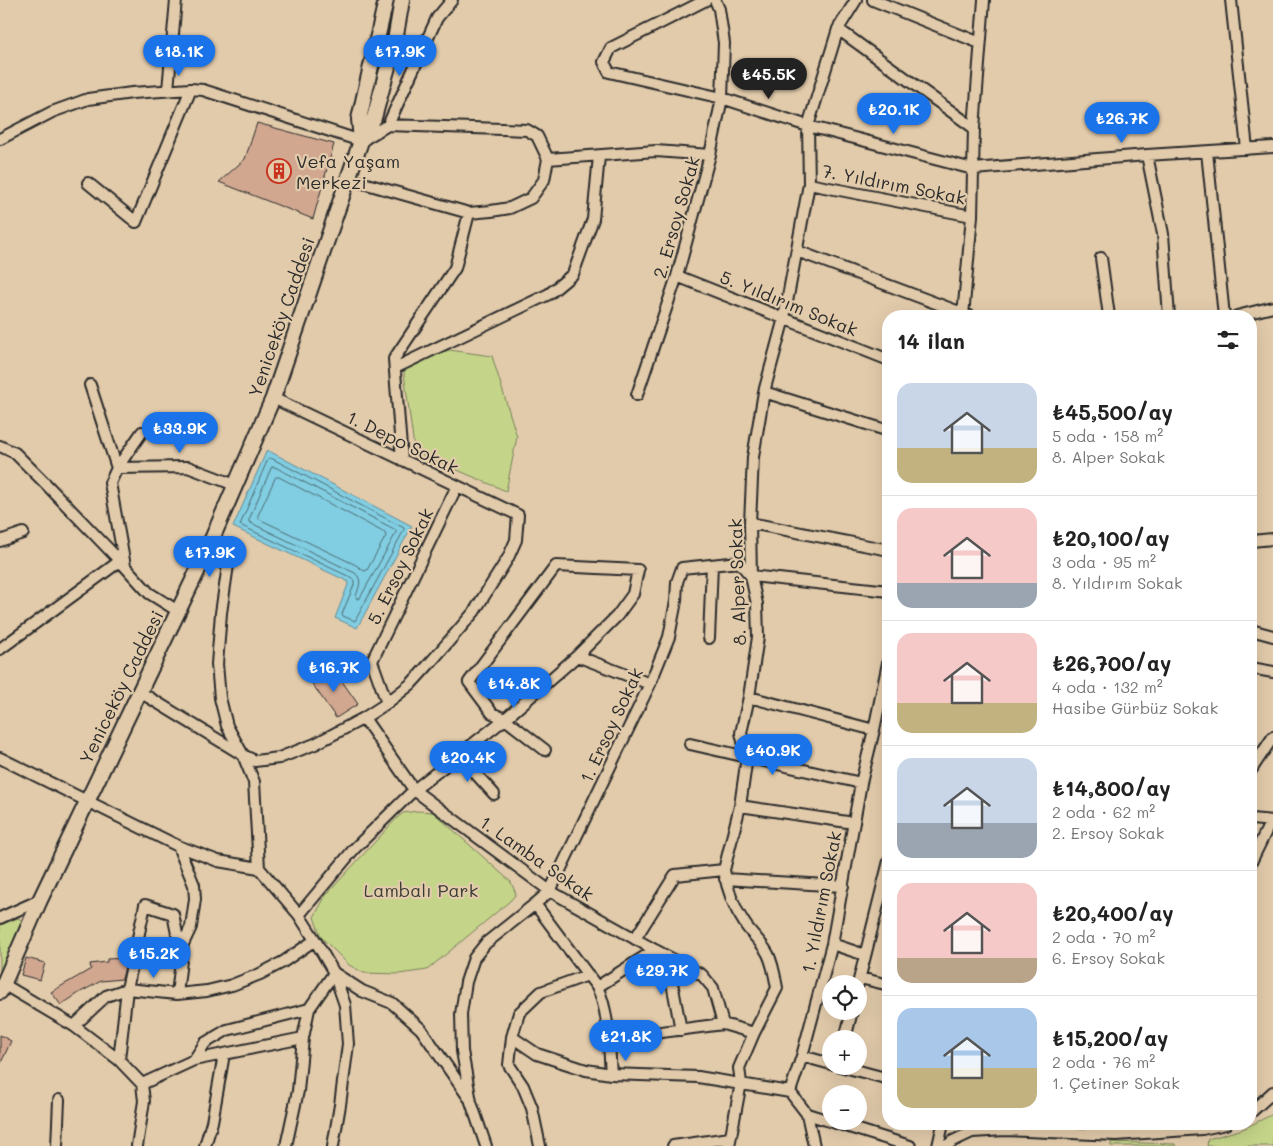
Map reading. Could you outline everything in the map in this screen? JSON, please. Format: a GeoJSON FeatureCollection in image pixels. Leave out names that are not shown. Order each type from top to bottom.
{"type":"FeatureCollection","features":[{"type":"Feature","properties":{"kind":"street"},"geometry":{"type":"LineString","coordinates":[[168,90],[176,0]]}},
{"type":"Feature","properties":{"kind":"street","name":"Yeniceköy Caddesi"},"geometry":{"type":"LineString","coordinates":[[361,141],[359,119],[386,0]]}},
{"type":"Feature","properties":{"kind":"street","name":"Yeniceköy Caddesi"},"geometry":{"type":"LineString","coordinates":[[2,988],[40,900],[206,553],[273,398],[361,141],[374,118],[395,41],[402,0]]}},
{"type":"Feature","properties":{"kind":"street"},"geometry":{"type":"LineString","coordinates":[[0,139],[52,112],[88,98],[192,89],[203,90],[361,141],[388,124],[437,18],[452,0]]}},
{"type":"Feature","properties":{"kind":"street"},"geometry":{"type":"LineString","coordinates":[[706,0],[611,48],[604,62],[609,72],[722,98],[808,126],[973,168],[1273,147]]}},
{"type":"Feature","properties":{"kind":"street","name":"2. Ersoy Sokak"},"geometry":{"type":"LineString","coordinates":[[637,395],[677,276],[710,155],[722,98],[724,43],[719,9],[715,0]]}},
{"type":"Feature","properties":{"kind":"street","name":"8. Alper Sokak"},"geometry":{"type":"LineString","coordinates":[[725,874],[740,806],[747,757],[741,733],[758,637],[757,604],[751,576],[750,524],[753,458],[764,392],[784,318],[809,184],[808,126],[838,29],[856,0]]}},
{"type":"Feature","properties":{"kind":"street"},"geometry":{"type":"LineString","coordinates":[[874,0],[980,43]]}},
{"type":"Feature","properties":{"kind":"street"},"geometry":{"type":"LineString","coordinates":[[965,310],[972,216],[974,128],[984,0]]}},
{"type":"Feature","properties":{"kind":"street"},"geometry":{"type":"LineString","coordinates":[[1231,0],[1247,149]]}},
{"type":"Feature","properties":{"kind":"street"},"geometry":{"type":"LineString","coordinates":[[838,29],[974,128]]}},
{"type":"Feature","properties":{"kind":"street"},"geometry":{"type":"LineString","coordinates":[[88,183],[136,222],[192,89]]}},
{"type":"Feature","properties":{"kind":"street"},"geometry":{"type":"LineString","coordinates":[[349,179],[469,213],[510,208],[531,198],[544,180],[548,159],[537,136],[527,130],[388,124]]}},
{"type":"Feature","properties":{"kind":"street"},"geometry":{"type":"LineString","coordinates":[[548,159],[656,151],[710,155]]}},
{"type":"Feature","properties":{"kind":"street"},"geometry":{"type":"LineString","coordinates":[[1208,152],[1223,310]]}},
{"type":"Feature","properties":{"kind":"street"},"geometry":{"type":"LineString","coordinates":[[1147,155],[1162,234],[1168,310]]}},
{"type":"Feature","properties":{"kind":"street"},"geometry":{"type":"LineString","coordinates":[[395,368],[549,294],[573,274],[593,219],[599,156]]}},
{"type":"Feature","properties":{"kind":"street","name":"7. Yıldırım Sokak"},"geometry":{"type":"LineString","coordinates":[[809,184],[972,216]]}},
{"type":"Feature","properties":{"kind":"street"},"geometry":{"type":"LineString","coordinates":[[402,460],[394,359],[454,268],[469,213]]}},
{"type":"Feature","properties":{"kind":"street"},"geometry":{"type":"LineString","coordinates":[[797,251],[949,310]]}},
{"type":"Feature","properties":{"kind":"street"},"geometry":{"type":"LineString","coordinates":[[1101,258],[1108,310]]}},
{"type":"Feature","properties":{"kind":"street","name":"5. Yıldırım Sokak"},"geometry":{"type":"LineString","coordinates":[[677,276],[882,357]]}},
{"type":"Feature","properties":{"kind":"street"},"geometry":{"type":"LineString","coordinates":[[1257,311],[1273,307]]}},
{"type":"Feature","properties":{"kind":"street"},"geometry":{"type":"LineString","coordinates":[[90,385],[117,468]]}},
{"type":"Feature","properties":{"kind":"street"},"geometry":{"type":"LineString","coordinates":[[764,392],[882,429]]}},
{"type":"Feature","properties":{"kind":"street","name":"1. Depo Sokak"},"geometry":{"type":"LineString","coordinates":[[273,398],[518,515],[516,540],[508,558],[474,612],[416,678],[387,703]]}},
{"type":"Feature","properties":{"kind":"street"},"geometry":{"type":"LineString","coordinates":[[122,564],[110,483],[117,468],[142,432]]}},
{"type":"Feature","properties":{"kind":"street"},"geometry":{"type":"LineString","coordinates":[[0,446],[14,453],[149,593],[178,611]]}},
{"type":"Feature","properties":{"kind":"street"},"geometry":{"type":"LineString","coordinates":[[117,468],[188,467],[235,485]]}},
{"type":"Feature","properties":{"kind":"street","name":"5. Ersoy Sokak"},"geometry":{"type":"LineString","coordinates":[[387,703],[372,661],[457,486]]}},
{"type":"Feature","properties":{"kind":"street"},"geometry":{"type":"LineString","coordinates":[[750,524],[882,549]]}},
{"type":"Feature","properties":{"kind":"street"},"geometry":{"type":"LineString","coordinates":[[0,540],[23,533]]}},
{"type":"Feature","properties":{"kind":"street"},"geometry":{"type":"LineString","coordinates":[[1257,540],[1273,539]]}},
{"type":"Feature","properties":{"kind":"street"},"geometry":{"type":"LineString","coordinates":[[206,553],[228,565],[221,613],[217,664],[220,698],[227,726],[243,755],[254,782],[259,868],[299,915],[315,940],[334,973],[345,1005],[348,1044],[340,1106],[332,1146]]}},
{"type":"Feature","properties":{"kind":"street"},"geometry":{"type":"LineString","coordinates":[[709,638],[712,565],[739,562],[751,576],[882,590]]}},
{"type":"Feature","properties":{"kind":"street"},"geometry":{"type":"LineString","coordinates":[[0,649],[122,564]]}},
{"type":"Feature","properties":{"kind":"street","name":"1. Ersoy Sokak"},"geometry":{"type":"LineString","coordinates":[[550,891],[650,684],[669,637],[676,601],[677,582],[682,568],[712,565]]}},
{"type":"Feature","properties":{"kind":"street"},"geometry":{"type":"LineString","coordinates":[[299,915],[354,850],[414,790],[505,719],[576,656],[617,616],[633,594],[638,570],[556,566],[469,682],[492,713],[505,719],[545,750]]}},
{"type":"Feature","properties":{"kind":"street"},"geometry":{"type":"LineString","coordinates":[[1257,632],[1273,636]]}},
{"type":"Feature","properties":{"kind":"street"},"geometry":{"type":"LineString","coordinates":[[576,656],[650,684]]}},
{"type":"Feature","properties":{"kind":"street"},"geometry":{"type":"LineString","coordinates":[[1257,669],[1273,672]]}},
{"type":"Feature","properties":{"kind":"street"},"geometry":{"type":"LineString","coordinates":[[140,692],[255,761],[279,758],[315,744],[364,718],[387,703]]}},
{"type":"Feature","properties":{"kind":"street","name":"1. Yıldırım Sokak"},"geometry":{"type":"LineString","coordinates":[[790,1092],[802,1056],[832,944],[854,823],[882,692]]}},
{"type":"Feature","properties":{"kind":"street"},"geometry":{"type":"LineString","coordinates":[[749,696],[874,730]]}},
{"type":"Feature","properties":{"kind":"street","name":"1. Lamba Sokak"},"geometry":{"type":"LineString","coordinates":[[364,718],[414,790],[550,891],[702,975],[713,988],[723,1024]]}},
{"type":"Feature","properties":{"kind":"street"},"geometry":{"type":"LineString","coordinates":[[1257,761],[1273,737]]}},
{"type":"Feature","properties":{"kind":"street"},"geometry":{"type":"LineString","coordinates":[[690,744],[862,783]]}},
{"type":"Feature","properties":{"kind":"street"},"geometry":{"type":"LineString","coordinates":[[459,755],[494,794]]}},
{"type":"Feature","properties":{"kind":"street"},"geometry":{"type":"LineString","coordinates":[[0,758],[178,846],[218,861],[259,868]]}},
{"type":"Feature","properties":{"kind":"street"},"geometry":{"type":"LineString","coordinates":[[740,806],[854,823]]}},
{"type":"Feature","properties":{"kind":"street"},"geometry":{"type":"LineString","coordinates":[[1257,820],[1272,821],[1257,850]]}},
{"type":"Feature","properties":{"kind":"street"},"geometry":{"type":"LineString","coordinates":[[177,994],[183,944],[191,927],[195,899],[194,885],[178,846]]}},
{"type":"Feature","properties":{"kind":"street"},"geometry":{"type":"LineString","coordinates":[[635,939],[675,875],[725,874],[843,886]]}},
{"type":"Feature","properties":{"kind":"street"},"geometry":{"type":"LineString","coordinates":[[673,1146],[730,1142],[742,1083],[739,1068],[777,988],[770,956],[760,940],[746,925],[735,906],[725,874]]}},
{"type":"Feature","properties":{"kind":"street"},"geometry":{"type":"LineString","coordinates":[[860,975],[882,888]]}},
{"type":"Feature","properties":{"kind":"street"},"geometry":{"type":"LineString","coordinates":[[486,1146],[471,1102],[462,1051],[461,1014],[466,982],[474,958],[486,943],[550,891]]}},
{"type":"Feature","properties":{"kind":"street"},"geometry":{"type":"LineString","coordinates":[[0,918],[40,900]]}},
{"type":"Feature","properties":{"kind":"street"},"geometry":{"type":"LineString","coordinates":[[535,904],[601,995],[605,1010],[612,1074]]}},
{"type":"Feature","properties":{"kind":"street"},"geometry":{"type":"LineString","coordinates":[[120,1060],[127,989],[145,905],[173,914],[177,934],[183,944]]}},
{"type":"Feature","properties":{"kind":"street"},"geometry":{"type":"LineString","coordinates":[[74,1026],[106,996],[127,989],[177,994],[232,986],[283,962],[315,940]]}},
{"type":"Feature","properties":{"kind":"street"},"geometry":{"type":"LineString","coordinates":[[832,944],[865,955]]}},
{"type":"Feature","properties":{"kind":"street"},"geometry":{"type":"LineString","coordinates":[[597,987],[654,950]]}},
{"type":"Feature","properties":{"kind":"street"},"geometry":{"type":"LineString","coordinates":[[667,957],[681,1030]]}},
{"type":"Feature","properties":{"kind":"street"},"geometry":{"type":"LineString","coordinates":[[334,973],[362,992],[392,1003],[421,1029],[471,1102]]}},
{"type":"Feature","properties":{"kind":"street"},"geometry":{"type":"LineString","coordinates":[[286,1146],[298,1091],[303,1038],[309,1009],[334,973]]}},
{"type":"Feature","properties":{"kind":"street"},"geometry":{"type":"LineString","coordinates":[[540,1146],[532,1108],[523,1086],[509,1065],[512,1037],[519,1013],[541,992],[588,975]]}},
{"type":"Feature","properties":{"kind":"street"},"geometry":{"type":"LineString","coordinates":[[867,982],[882,985]]}},
{"type":"Feature","properties":{"kind":"street"},"geometry":{"type":"LineString","coordinates":[[2,988],[74,1026],[120,1060],[142,1084],[144,1101],[137,1146]]}},
{"type":"Feature","properties":{"kind":"street"},"geometry":{"type":"LineString","coordinates":[[194,1060],[206,1043],[227,1030],[309,1009]]}},
{"type":"Feature","properties":{"kind":"street"},"geometry":{"type":"LineString","coordinates":[[608,1039],[723,1024],[754,1033]]}},
{"type":"Feature","properties":{"kind":"street"},"geometry":{"type":"LineString","coordinates":[[512,1037],[536,1054],[586,1070],[612,1074],[698,1077],[790,1092],[807,1114],[814,1146]]}},
{"type":"Feature","properties":{"kind":"street"},"geometry":{"type":"LineString","coordinates":[[142,1084],[194,1060],[303,1038]]}},
{"type":"Feature","properties":{"kind":"street"},"geometry":{"type":"LineString","coordinates":[[206,1146],[224,1054]]}},
{"type":"Feature","properties":{"kind":"street"},"geometry":{"type":"LineString","coordinates":[[802,1056],[822,1062]]}},
{"type":"Feature","properties":{"kind":"street"},"geometry":{"type":"LineString","coordinates":[[867,1073],[882,1077]]}},
{"type":"Feature","properties":{"kind":"street"},"geometry":{"type":"LineString","coordinates":[[1257,1107],[1273,1092]]}},
{"type":"Feature","properties":{"kind":"street"},"geometry":{"type":"LineString","coordinates":[[57,1146],[58,1100]]}},
{"type":"Feature","properties":{"kind":"street"},"geometry":{"type":"LineString","coordinates":[[807,1114],[910,1146]]}},
{"type":"Feature","properties":{"kind":"street"},"geometry":{"type":"LineString","coordinates":[[938,1146],[941,1130]]}},
{"type":"Feature","properties":{"kind":"street"},"geometry":{"type":"LineString","coordinates":[[946,1146],[972,1132],[986,1130]]}},
{"type":"Feature","properties":{"kind":"green space"},"geometry":{"type":"Polygon","coordinates":[[[449,350],[492,356],[517,437],[506,491],[418,453],[414,447],[403,366],[449,350]]]}},
{"type":"Feature","properties":{"kind":"green space","name":"Lambalı Park"},"geometry":{"type":"Polygon","coordinates":[[[433,812],[511,882],[516,894],[427,970],[399,974],[364,973],[349,965],[321,937],[314,917],[326,895],[395,820],[403,813],[433,812]]]}},
{"type":"Feature","properties":{"kind":"green space"},"geometry":{"type":"Polygon","coordinates":[[[18,918],[25,922],[0,975],[0,925],[18,918]]]}},
{"type":"Feature","properties":{"kind":"green space"},"geometry":{"type":"Polygon","coordinates":[[[1273,1114],[1273,1146],[1207,1146],[1208,1139],[1240,1130],[1257,1130],[1257,1122],[1273,1114]]]}},
{"type":"Feature","properties":{"kind":"green space"},"geometry":{"type":"Polygon","coordinates":[[[1111,1142],[1175,1144],[1176,1146],[1111,1146],[1111,1142]]]}},
{"type":"Feature","properties":{"kind":"water"},"geometry":{"type":"Polygon","coordinates":[[[267,450],[412,526],[357,628],[335,618],[349,582],[233,527],[267,450]]]}},
{"type":"Feature","properties":{"kind":"building","name":"Vefa Yaşam Merkezi"},"geometry":{"type":"Polygon","coordinates":[[[257,123],[334,144],[313,219],[219,182],[245,159],[257,123]]]}},
{"type":"Feature","properties":{"kind":"building"},"geometry":{"type":"Polygon","coordinates":[[[332,667],[358,704],[336,718],[311,682],[332,667]]]}},
{"type":"Feature","properties":{"kind":"building"},"geometry":{"type":"Polygon","coordinates":[[[26,958],[45,963],[40,980],[21,975],[26,958]]]}},
{"type":"Feature","properties":{"kind":"building"},"geometry":{"type":"Polygon","coordinates":[[[127,958],[122,979],[101,981],[61,1005],[51,992],[91,969],[90,964],[107,962],[107,959],[127,958]]]}},
{"type":"Feature","properties":{"kind":"building"},"geometry":{"type":"Polygon","coordinates":[[[0,1035],[11,1041],[0,1065],[0,1035]]]}},
{"type":"Feature","properties":{"kind":"place","name":"Vefa Yaşam Merkezi"},"geometry":{"type":"Point","coordinates":[279,171]}}]}
